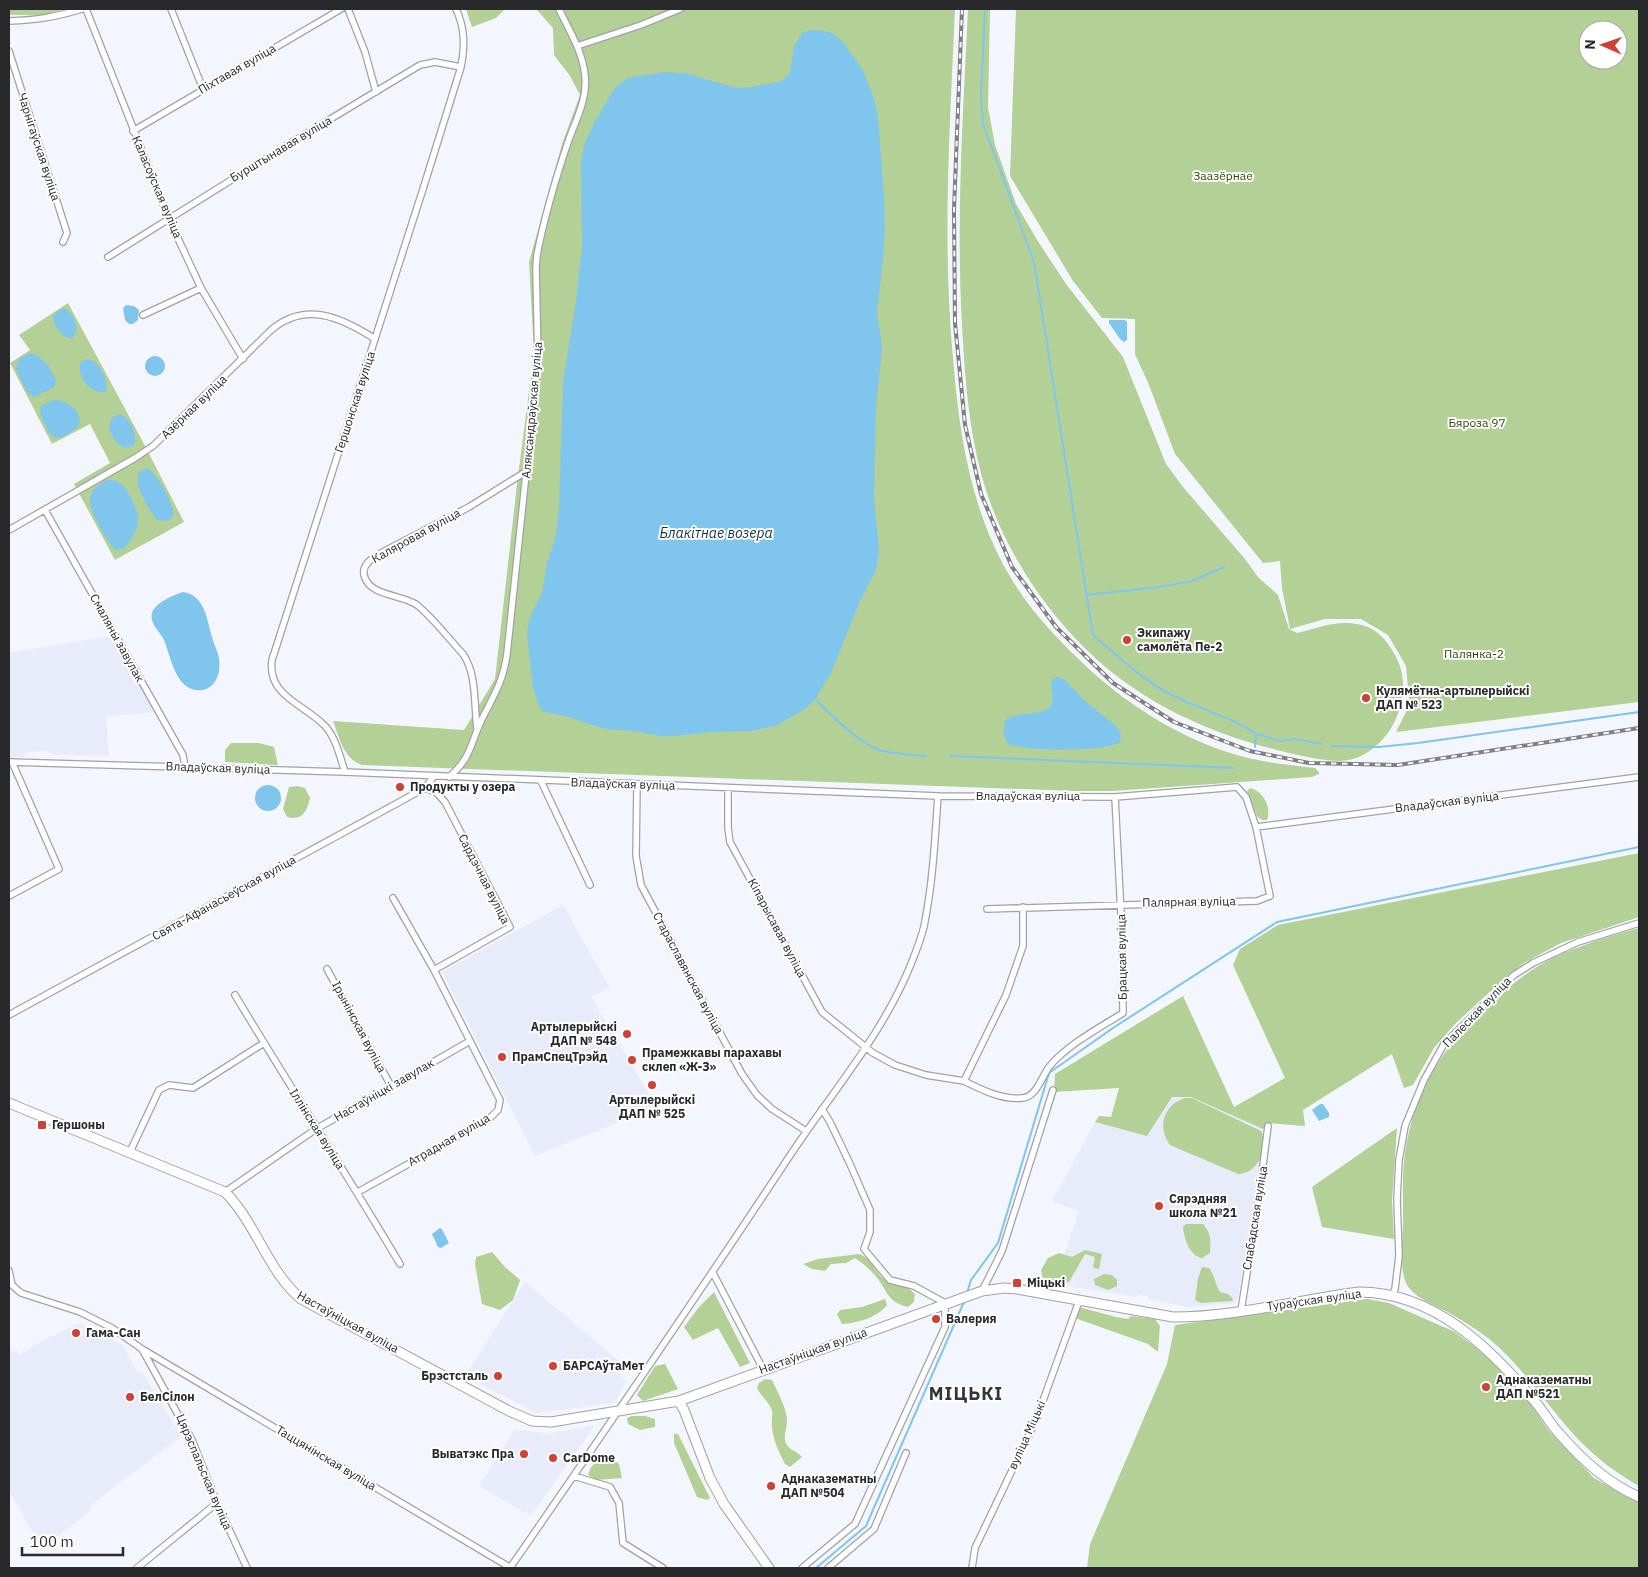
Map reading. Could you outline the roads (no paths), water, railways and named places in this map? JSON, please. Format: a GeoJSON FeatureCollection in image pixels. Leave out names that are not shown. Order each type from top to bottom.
{"type":"FeatureCollection","features":[{"type":"Feature","properties":{"kind":"street"},"geometry":{"type":"LineString","coordinates":[[9,21],[45,19],[84,9]]}},
{"type":"Feature","properties":{"kind":"street","name":"Каласоўская вуліца"},"geometry":{"type":"LineString","coordinates":[[84,9],[169,219],[201,288],[243,359]]}},
{"type":"Feature","properties":{"kind":"street"},"geometry":{"type":"LineString","coordinates":[[171,9],[203,89]]}},
{"type":"Feature","properties":{"kind":"street","name":"Піхтавая вуліца"},"geometry":{"type":"LineString","coordinates":[[133,131],[341,9]]}},
{"type":"Feature","properties":{"kind":"street"},"geometry":{"type":"LineString","coordinates":[[348,9],[365,52],[376,92]]}},
{"type":"Feature","properties":{"kind":"street","name":"Гершонская вуліца"},"geometry":{"type":"LineString","coordinates":[[345,772],[331,734],[318,720],[279,689],[273,679],[271,666],[461,67],[464,36],[456,9]]}},
{"type":"Feature","properties":{"kind":"street","name":"Аляксандраўская вуліца"},"geometry":{"type":"LineString","coordinates":[[449,777],[469,755],[477,731],[498,690],[506,667],[528,471],[538,360],[537,256],[566,147],[584,98],[585,78],[577,46],[559,9]]}},
{"type":"Feature","properties":{"kind":"street"},"geometry":{"type":"LineString","coordinates":[[577,46],[641,25],[680,9]]}},
{"type":"Feature","properties":{"kind":"street","name":"Чарнігаўская вуліца"},"geometry":{"type":"LineString","coordinates":[[9,51],[67,233],[63,242]]}},
{"type":"Feature","properties":{"kind":"street","name":"Бурштынавая вуліца"},"geometry":{"type":"LineString","coordinates":[[108,257],[282,148],[420,65],[441,62],[461,67]]}},
{"type":"Feature","properties":{"kind":"street"},"geometry":{"type":"LineString","coordinates":[[143,315],[201,288]]}},
{"type":"Feature","properties":{"kind":"street","name":"Азёрная вуліца"},"geometry":{"type":"LineString","coordinates":[[9,530],[153,446],[278,324],[295,316],[316,315],[336,318],[354,325],[375,339]]}},
{"type":"Feature","properties":{"kind":"street","name":"Каляровая вуліца"},"geometry":{"type":"LineString","coordinates":[[477,731],[472,676],[463,654],[416,604],[371,586],[365,578],[364,570],[369,561],[379,554],[469,507],[528,471]]}},
{"type":"Feature","properties":{"kind":"street","name":"Смаляны завулак"},"geometry":{"type":"LineString","coordinates":[[45,510],[182,755],[185,768]]}},
{"type":"Feature","properties":{"kind":"street"},"geometry":{"type":"LineString","coordinates":[[9,896],[59,869],[10,762]]}},
{"type":"Feature","properties":{"kind":"street","name":"Владаўская вуліца"},"geometry":{"type":"LineString","coordinates":[[10,762],[345,772],[938,796],[1115,797],[1237,787],[1246,797],[1256,826],[1639,777]]}},
{"type":"Feature","properties":{"kind":"street","name":"Свята-Афанасьеўская вуліца"},"geometry":{"type":"LineString","coordinates":[[9,1015],[425,788],[434,776]]}},
{"type":"Feature","properties":{"kind":"street"},"geometry":{"type":"LineString","coordinates":[[540,780],[590,885]]}},
{"type":"Feature","properties":{"kind":"street","name":"Стараславянская вуліца"},"geometry":{"type":"LineString","coordinates":[[637,784],[636,856],[641,885],[742,1074],[757,1095],[772,1109],[806,1131]]}},
{"type":"Feature","properties":{"kind":"street","name":"Сардэчная вуліца"},"geometry":{"type":"LineString","coordinates":[[425,788],[436,792],[445,802],[510,927],[434,970]]}},
{"type":"Feature","properties":{"kind":"street","name":"Кіпарысавая вуліца"},"geometry":{"type":"LineString","coordinates":[[728,788],[730,842],[822,1012],[873,1053],[894,1065],[926,1075],[964,1082]]}},
{"type":"Feature","properties":{"kind":"street"},"geometry":{"type":"LineString","coordinates":[[511,1568],[620,1411],[806,1131],[866,1047],[890,1006],[910,966],[925,924],[934,852],[938,796]]}},
{"type":"Feature","properties":{"kind":"street","name":"Брацкая вуліца"},"geometry":{"type":"LineString","coordinates":[[964,1082],[990,1094],[1023,1099],[1034,1091],[1049,1067],[1064,1053],[1123,1012],[1121,904],[1115,797]]}},
{"type":"Feature","properties":{"kind":"street","name":"Палярная вуліца"},"geometry":{"type":"LineString","coordinates":[[987,909],[1257,901],[1270,896],[1256,826]]}},
{"type":"Feature","properties":{"kind":"street"},"geometry":{"type":"LineString","coordinates":[[393,898],[434,970],[470,1041]]}},
{"type":"Feature","properties":{"kind":"street"},"geometry":{"type":"LineString","coordinates":[[964,1082],[1006,995],[1023,946],[1024,908]]}},
{"type":"Feature","properties":{"kind":"street","name":"Палеская вуліца"},"geometry":{"type":"LineString","coordinates":[[1392,1296],[1395,1289],[1399,1256],[1397,1199],[1399,1160],[1405,1126],[1424,1080],[1444,1044],[1514,975],[1527,967],[1578,942],[1639,924]]}},
{"type":"Feature","properties":{"kind":"street","name":"Ірынінская вуліца"},"geometry":{"type":"LineString","coordinates":[[327,969],[391,1086]]}},
{"type":"Feature","properties":{"kind":"street","name":"Іллінская вуліца"},"geometry":{"type":"LineString","coordinates":[[236,994],[316,1129],[358,1192],[400,1264]]}},
{"type":"Feature","properties":{"kind":"street","name":"Настаўніцкі завулак"},"geometry":{"type":"LineString","coordinates":[[225,1192],[316,1129],[470,1041]]}},
{"type":"Feature","properties":{"kind":"street","name":"Атрадная вуліца"},"geometry":{"type":"LineString","coordinates":[[358,1192],[489,1119],[498,1110],[500,1100],[470,1041]]}},
{"type":"Feature","properties":{"kind":"street"},"geometry":{"type":"LineString","coordinates":[[129,1154],[159,1090],[168,1085],[193,1088],[264,1043]]}},
{"type":"Feature","properties":{"kind":"street"},"geometry":{"type":"LineString","coordinates":[[982,1291],[1002,1250],[1053,1090]]}},
{"type":"Feature","properties":{"kind":"street","name":"Настаўніцкая вуліца"},"geometry":{"type":"LineString","coordinates":[[9,1103],[225,1192],[241,1210],[288,1288],[301,1299],[525,1419],[541,1423],[679,1401],[982,1291]]}},
{"type":"Feature","properties":{"kind":"street"},"geometry":{"type":"LineString","coordinates":[[802,1568],[855,1524],[945,1327],[946,1303],[914,1286],[890,1280],[864,1249],[870,1232],[870,1210],[850,1164],[822,1109]]}},
{"type":"Feature","properties":{"kind":"street","name":"Слабадская вуліца"},"geometry":{"type":"LineString","coordinates":[[1241,1311],[1268,1126]]}},
{"type":"Feature","properties":{"kind":"street","name":"Цярэспальская вуліца"},"geometry":{"type":"LineString","coordinates":[[9,1271],[12,1285],[21,1293],[80,1312],[112,1328],[142,1348],[192,1440],[217,1503],[247,1568]]}},
{"type":"Feature","properties":{"kind":"street"},"geometry":{"type":"LineString","coordinates":[[713,1273],[763,1369]]}},
{"type":"Feature","properties":{"kind":"street"},"geometry":{"type":"LineString","coordinates":[[982,1291],[1004,1288],[1173,1317],[1241,1311]]}},
{"type":"Feature","properties":{"kind":"street","name":"Тураўская вуліца"},"geometry":{"type":"LineString","coordinates":[[1241,1311],[1359,1292],[1375,1292],[1413,1302],[1430,1310],[1481,1344],[1498,1360],[1537,1404],[1556,1430],[1576,1452],[1601,1474],[1639,1497]]}},
{"type":"Feature","properties":{"kind":"street","name":"вуліца Міцькі"},"geometry":{"type":"LineString","coordinates":[[972,1568],[975,1548],[1036,1420],[1079,1301]]}},
{"type":"Feature","properties":{"kind":"street","name":"Таццянінская вуліца"},"geometry":{"type":"LineString","coordinates":[[142,1348],[511,1568]]}},
{"type":"Feature","properties":{"kind":"street"},"geometry":{"type":"LineString","coordinates":[[679,1401],[724,1504],[769,1568]]}},
{"type":"Feature","properties":{"kind":"street"},"geometry":{"type":"LineString","coordinates":[[828,1568],[874,1529],[906,1453]]}},
{"type":"Feature","properties":{"kind":"street"},"geometry":{"type":"LineString","coordinates":[[574,1476],[610,1487],[619,1503],[623,1543],[663,1568]]}},
{"type":"Feature","properties":{"kind":"street"},"geometry":{"type":"LineString","coordinates":[[137,1568],[217,1503]]}},
{"type":"Feature","properties":{"kind":"water","name":"Блакітнае возера"},"geometry":{"type":"Polygon","coordinates":[[[809,30],[826,31],[835,35],[843,42],[863,70],[875,102],[878,118],[885,229],[877,312],[882,347],[876,408],[874,497],[879,550],[876,570],[860,601],[831,673],[815,699],[805,709],[775,726],[752,731],[661,736],[634,731],[605,729],[565,716],[544,712],[539,706],[533,688],[527,635],[531,615],[542,593],[547,563],[556,535],[559,508],[563,382],[576,301],[582,247],[581,161],[584,145],[595,121],[615,88],[627,78],[665,72],[689,74],[736,88],[782,81],[790,72],[794,46],[803,32],[809,30]]]}},
{"type":"Feature","properties":{"kind":"water"},"geometry":{"type":"Polygon","coordinates":[[[126,305],[134,306],[139,310],[138,320],[133,324],[129,324],[125,320],[123,308],[126,305]]]}},
{"type":"Feature","properties":{"kind":"water"},"geometry":{"type":"Polygon","coordinates":[[[63,308],[72,315],[75,322],[76,333],[71,339],[60,332],[53,319],[55,313],[63,308]]]}},
{"type":"Feature","properties":{"kind":"water"},"geometry":{"type":"Polygon","coordinates":[[[1109,320],[1125,320],[1127,322],[1127,340],[1124,342],[1120,339],[1109,323],[1109,320]]]}},
{"type":"Feature","properties":{"kind":"water"},"geometry":{"type":"Polygon","coordinates":[[[30,353],[39,357],[46,364],[56,381],[54,387],[34,397],[27,392],[16,369],[19,359],[30,353]]]}},
{"type":"Feature","properties":{"kind":"water"},"geometry":{"type":"Polygon","coordinates":[[[155,356],[162,359],[165,366],[162,373],[155,376],[148,373],[145,366],[148,359],[155,356]]]}},
{"type":"Feature","properties":{"kind":"water"},"geometry":{"type":"Polygon","coordinates":[[[85,359],[98,365],[104,374],[107,389],[104,392],[89,387],[83,379],[80,363],[85,359]]]}},
{"type":"Feature","properties":{"kind":"water"},"geometry":{"type":"Polygon","coordinates":[[[54,400],[68,404],[76,410],[80,419],[75,429],[59,438],[50,434],[40,413],[42,405],[54,400]]]}},
{"type":"Feature","properties":{"kind":"water"},"geometry":{"type":"Polygon","coordinates":[[[120,414],[130,422],[135,435],[135,443],[128,447],[117,443],[110,432],[111,420],[114,416],[120,414]]]}},
{"type":"Feature","properties":{"kind":"water"},"geometry":{"type":"Polygon","coordinates":[[[147,468],[160,482],[171,504],[173,516],[167,521],[157,520],[140,492],[138,477],[140,471],[147,468]]]}},
{"type":"Feature","properties":{"kind":"water"},"geometry":{"type":"Polygon","coordinates":[[[109,480],[119,482],[123,486],[133,501],[138,518],[137,527],[129,543],[125,547],[116,550],[112,547],[96,520],[90,501],[92,493],[98,485],[109,480]]]}},
{"type":"Feature","properties":{"kind":"water"},"geometry":{"type":"Polygon","coordinates":[[[183,592],[190,594],[201,603],[218,656],[219,668],[217,678],[212,686],[203,690],[194,690],[187,686],[176,673],[164,640],[151,617],[154,609],[160,603],[183,592]]]}},
{"type":"Feature","properties":{"kind":"water"},"geometry":{"type":"Polygon","coordinates":[[[1057,677],[1065,680],[1084,700],[1116,726],[1121,737],[1120,742],[1099,748],[1064,750],[1029,748],[1007,743],[1003,734],[1005,721],[1010,717],[1038,713],[1049,708],[1052,703],[1052,680],[1057,677]]]}},
{"type":"Feature","properties":{"kind":"water"},"geometry":{"type":"Polygon","coordinates":[[[268,785],[277,789],[281,798],[277,807],[268,811],[259,807],[255,798],[259,789],[268,785]]]}},
{"type":"Feature","properties":{"kind":"water"},"geometry":{"type":"Polygon","coordinates":[[[1323,1104],[1329,1113],[1329,1117],[1319,1121],[1312,1110],[1323,1104]]]}},
{"type":"Feature","properties":{"kind":"water"},"geometry":{"type":"Polygon","coordinates":[[[440,1228],[449,1243],[441,1248],[438,1247],[432,1234],[440,1228]]]}},
{"type":"Feature","properties":{"kind":"waterway"},"geometry":{"type":"LineString","coordinates":[[985,9],[981,97],[983,124],[1034,262],[1093,635],[1161,689],[1237,723],[1256,734],[1255,747]]}},
{"type":"Feature","properties":{"kind":"waterway"},"geometry":{"type":"LineString","coordinates":[[1086,595],[1160,587],[1192,581],[1224,567]]}},
{"type":"Feature","properties":{"kind":"waterway"},"geometry":{"type":"LineString","coordinates":[[815,699],[846,728],[872,747],[902,754],[926,756]]}},
{"type":"Feature","properties":{"kind":"waterway"},"geometry":{"type":"LineString","coordinates":[[1332,746],[1379,747],[1418,743],[1639,712]]}},
{"type":"Feature","properties":{"kind":"waterway"},"geometry":{"type":"LineString","coordinates":[[1256,734],[1281,741],[1295,739],[1322,744]]}},
{"type":"Feature","properties":{"kind":"waterway"},"geometry":{"type":"LineString","coordinates":[[950,756],[1234,768]]}},
{"type":"Feature","properties":{"kind":"waterway"},"geometry":{"type":"LineString","coordinates":[[967,1293],[971,1280],[998,1243],[1049,1073],[1113,1028],[1277,922],[1639,847]]}},
{"type":"Feature","properties":{"kind":"waterway"},"geometry":{"type":"LineString","coordinates":[[816,1568],[866,1526],[964,1302]]}},
{"type":"Feature","properties":{"kind":"railway"},"geometry":{"type":"LineString","coordinates":[[962,9],[954,209],[955,323],[965,425],[981,494],[1012,567],[1056,627],[1113,683],[1174,722],[1250,751],[1309,763],[1398,765],[1639,728]]}},
{"type":"Feature","properties":{"kind":"place","name":"Экипажу самолёта Пе-2"},"geometry":{"type":"Point","coordinates":[1127,640]}},
{"type":"Feature","properties":{"kind":"place","name":"Кулямётна-артылерыйскі ДАП № 523"},"geometry":{"type":"Point","coordinates":[1366,698]}},
{"type":"Feature","properties":{"kind":"place","name":"Продукты у озера"},"geometry":{"type":"Point","coordinates":[400,787]}},
{"type":"Feature","properties":{"kind":"place","name":"Артылерыйскі ДАП № 548"},"geometry":{"type":"Point","coordinates":[627,1034]}},
{"type":"Feature","properties":{"kind":"place","name":"ПрамСпецТрэйд"},"geometry":{"type":"Point","coordinates":[502,1057]}},
{"type":"Feature","properties":{"kind":"place","name":"Прамежкавы парахавы склеп «Ж-З»"},"geometry":{"type":"Point","coordinates":[632,1060]}},
{"type":"Feature","properties":{"kind":"place","name":"Артылерыйскі ДАП № 525"},"geometry":{"type":"Point","coordinates":[652,1085]}},
{"type":"Feature","properties":{"kind":"place","name":"Гершоны"},"geometry":{"type":"Point","coordinates":[42,1125]}},
{"type":"Feature","properties":{"kind":"place","name":"Сярэдняя школа №21"},"geometry":{"type":"Point","coordinates":[1159,1206]}},
{"type":"Feature","properties":{"kind":"place","name":"Міцькі"},"geometry":{"type":"Point","coordinates":[1017,1283]}},
{"type":"Feature","properties":{"kind":"place","name":"Валерия"},"geometry":{"type":"Point","coordinates":[936,1319]}},
{"type":"Feature","properties":{"kind":"place","name":"Гама-Сан"},"geometry":{"type":"Point","coordinates":[76,1333]}},
{"type":"Feature","properties":{"kind":"place","name":"БАРСАўтаМет"},"geometry":{"type":"Point","coordinates":[553,1366]}},
{"type":"Feature","properties":{"kind":"place","name":"Брэстсталь"},"geometry":{"type":"Point","coordinates":[498,1376]}},
{"type":"Feature","properties":{"kind":"place","name":"Аднаказематны ДАП №521"},"geometry":{"type":"Point","coordinates":[1486,1387]}},
{"type":"Feature","properties":{"kind":"place","name":"БелСілон"},"geometry":{"type":"Point","coordinates":[130,1397]}},
{"type":"Feature","properties":{"kind":"place","name":"Выватэкс Пра"},"geometry":{"type":"Point","coordinates":[524,1454]}},
{"type":"Feature","properties":{"kind":"place","name":"CarDome"},"geometry":{"type":"Point","coordinates":[553,1458]}},
{"type":"Feature","properties":{"kind":"place","name":"Аднаказематны ДАП №504"},"geometry":{"type":"Point","coordinates":[771,1486]}},
{"type":"Feature","properties":{"kind":"district","name":"МІЦЬКІ"},"geometry":{"type":"Point","coordinates":[966,1394]}},
{"type":"Feature","properties":{"kind":"park label","name":"Заазёрнае"},"geometry":{"type":"Point","coordinates":[1223,176]}},
{"type":"Feature","properties":{"kind":"park label","name":"Бяроза 97"},"geometry":{"type":"Point","coordinates":[1477,423]}},
{"type":"Feature","properties":{"kind":"park label","name":"Палянка-2"},"geometry":{"type":"Point","coordinates":[1474,654]}}]}
